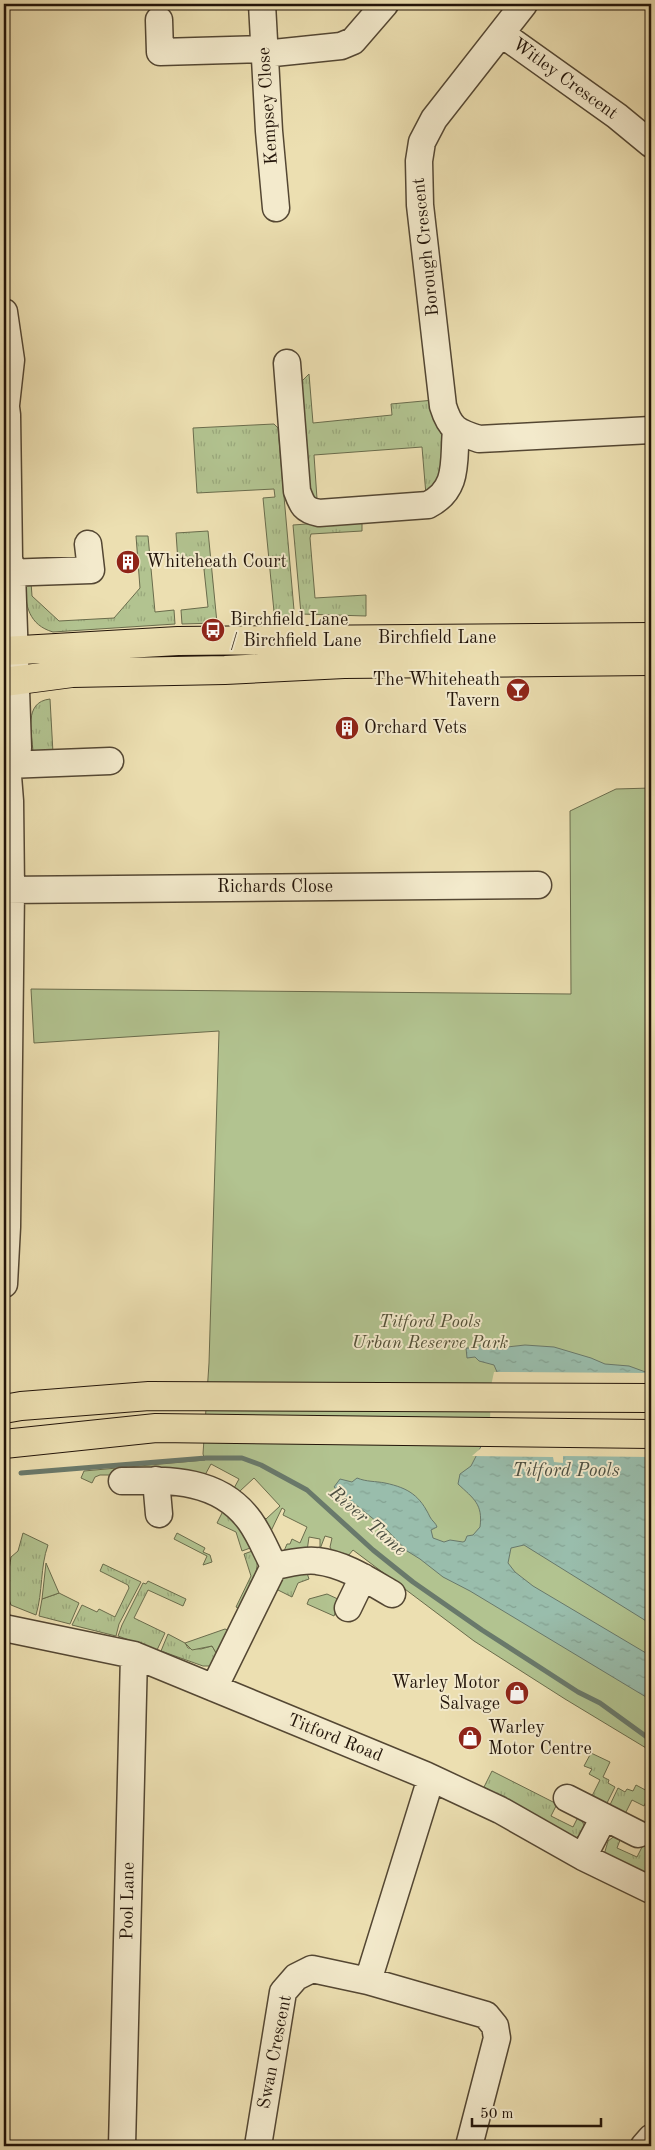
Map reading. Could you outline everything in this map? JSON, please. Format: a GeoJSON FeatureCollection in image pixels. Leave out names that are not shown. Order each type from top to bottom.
{"type":"FeatureCollection","features":[{"type":"Feature","properties":{"kind":"main road","name":"Birchfield Lane"},"geometry":{"type":"LineString","coordinates":[[9,650],[178,641],[651,637]]}},
{"type":"Feature","properties":{"kind":"main road","name":"Birchfield Lane"},"geometry":{"type":"LineString","coordinates":[[10,681],[72,673],[225,670],[344,664],[651,661]]}},
{"type":"Feature","properties":{"kind":"main road"},"geometry":{"type":"LineString","coordinates":[[4,1409],[149,1396],[651,1398]]}},
{"type":"Feature","properties":{"kind":"main road"},"geometry":{"type":"LineString","coordinates":[[4,1444],[156,1428],[651,1434]]}},
{"type":"Feature","properties":{"kind":"street","name":"Kempsey Close"},"geometry":{"type":"LineString","coordinates":[[262,4],[276,208]]}},
{"type":"Feature","properties":{"kind":"street"},"geometry":{"type":"LineString","coordinates":[[159,20],[160,52],[264,52],[341,46],[353,41],[385,4]]}},
{"type":"Feature","properties":{"kind":"street","name":"Borough Crescent"},"geometry":{"type":"LineString","coordinates":[[456,430],[447,418],[443,406],[420,205],[419,161],[422,142],[434,119],[524,4]]}},
{"type":"Feature","properties":{"kind":"street","name":"Witley Crescent"},"geometry":{"type":"LineString","coordinates":[[502,34],[617,116],[651,144]]}},
{"type":"Feature","properties":{"kind":"street"},"geometry":{"type":"LineString","coordinates":[[4,312],[11,360],[5,407],[10,681],[10,800],[4,1284]]}},
{"type":"Feature","properties":{"kind":"street"},"geometry":{"type":"LineString","coordinates":[[287,363],[297,491],[301,502],[308,511],[319,513],[428,505],[438,500],[448,488],[454,476],[456,430],[480,439],[651,430]]}},
{"type":"Feature","properties":{"kind":"street"},"geometry":{"type":"LineString","coordinates":[[7,570],[91,570],[88,544]]}},
{"type":"Feature","properties":{"kind":"street"},"geometry":{"type":"LineString","coordinates":[[9,751],[110,761]]}},
{"type":"Feature","properties":{"kind":"street","name":"Richards Close"},"geometry":{"type":"LineString","coordinates":[[8,890],[538,885]]}},
{"type":"Feature","properties":{"kind":"street"},"geometry":{"type":"LineString","coordinates":[[122,1481],[156,1480],[186,1482],[196,1485],[231,1503],[250,1522],[274,1566]]}},
{"type":"Feature","properties":{"kind":"street"},"geometry":{"type":"LineString","coordinates":[[156,1480],[159,1514]]}},
{"type":"Feature","properties":{"kind":"street"},"geometry":{"type":"LineString","coordinates":[[274,1566],[315,1560],[337,1565],[363,1577],[392,1594]]}},
{"type":"Feature","properties":{"kind":"street"},"geometry":{"type":"LineString","coordinates":[[214,1688],[274,1566]]}},
{"type":"Feature","properties":{"kind":"street"},"geometry":{"type":"LineString","coordinates":[[348,1608],[363,1577]]}},
{"type":"Feature","properties":{"kind":"street","name":"Titford Road"},"geometry":{"type":"LineString","coordinates":[[4,1628],[134,1655],[431,1778],[500,1810],[583,1857],[651,1890]]}},
{"type":"Feature","properties":{"kind":"street","name":"Pool Lane"},"geometry":{"type":"LineString","coordinates":[[122,2146],[134,1655]]}},
{"type":"Feature","properties":{"kind":"street"},"geometry":{"type":"LineString","coordinates":[[368,1981],[431,1778]]}},
{"type":"Feature","properties":{"kind":"street"},"geometry":{"type":"LineString","coordinates":[[567,1798],[638,1834]]}},
{"type":"Feature","properties":{"kind":"street"},"geometry":{"type":"LineString","coordinates":[[583,1857],[604,1817]]}},
{"type":"Feature","properties":{"kind":"street","name":"Swan Crescent"},"geometry":{"type":"LineString","coordinates":[[258,2146],[283,1992],[296,1977],[312,1969],[368,1981],[486,2015],[495,2026],[497,2038],[469,2146]]}},
{"type":"Feature","properties":{"kind":"street"},"geometry":{"type":"LineString","coordinates":[[644,2146],[651,2138]]}},
{"type":"Feature","properties":{"kind":"green space"},"geometry":{"type":"Polygon","coordinates":[[[309,374],[313,423],[392,415],[391,404],[434,400],[442,437],[446,473],[426,495],[422,447],[314,455],[317,499],[309,492],[300,387],[302,381],[309,374]]]}},
{"type":"Feature","properties":{"kind":"green space"},"geometry":{"type":"Polygon","coordinates":[[[274,424],[278,428],[294,610],[288,620],[275,622],[263,498],[275,497],[274,489],[197,493],[193,428],[274,424]]]}},
{"type":"Feature","properties":{"kind":"green space"},"geometry":{"type":"Polygon","coordinates":[[[362,520],[362,531],[311,534],[310,538],[315,598],[366,595],[366,616],[301,614],[293,525],[362,520]]]}},
{"type":"Feature","properties":{"kind":"green space"},"geometry":{"type":"Polygon","coordinates":[[[208,531],[217,623],[182,624],[181,610],[208,607],[203,560],[178,562],[176,533],[208,531]]]}},
{"type":"Feature","properties":{"kind":"green space"},"geometry":{"type":"Polygon","coordinates":[[[136,536],[148,536],[155,612],[174,610],[175,624],[53,632],[38,625],[30,614],[26,599],[25,583],[31,582],[32,596],[59,621],[114,618],[140,588],[136,536]]]}},
{"type":"Feature","properties":{"kind":"green space"},"geometry":{"type":"Polygon","coordinates":[[[50,699],[53,753],[33,752],[32,712],[41,701],[50,699]]]}},
{"type":"Feature","properties":{"kind":"green space","name":"Titford Pools Urban Reserve Park"},"geometry":{"type":"Polygon","coordinates":[[[651,788],[651,1751],[474,1641],[353,1550],[348,1556],[332,1551],[330,1547],[332,1538],[325,1536],[320,1549],[320,1539],[309,1537],[307,1551],[284,1551],[292,1539],[300,1543],[307,1527],[283,1515],[285,1510],[282,1508],[271,1531],[259,1512],[266,1519],[280,1506],[254,1478],[240,1491],[247,1499],[233,1490],[239,1479],[211,1464],[205,1475],[100,1475],[95,1477],[92,1483],[81,1478],[84,1471],[205,1460],[203,1454],[209,1363],[219,1031],[34,1043],[31,989],[571,994],[570,811],[616,789],[651,788]]]}},
{"type":"Feature","properties":{"kind":"green space"},"geometry":{"type":"Polygon","coordinates":[[[223,1511],[242,1531],[253,1547],[242,1551],[236,1532],[217,1523],[223,1511]]]}},
{"type":"Feature","properties":{"kind":"green space"},"geometry":{"type":"Polygon","coordinates":[[[23,1533],[48,1545],[45,1553],[36,1615],[11,1605],[8,1593],[11,1557],[18,1551],[23,1533]]]}},
{"type":"Feature","properties":{"kind":"green space"},"geometry":{"type":"Polygon","coordinates":[[[177,1533],[205,1548],[203,1552],[210,1555],[212,1562],[203,1565],[207,1556],[174,1539],[177,1533]]]}},
{"type":"Feature","properties":{"kind":"green space"},"geometry":{"type":"Polygon","coordinates":[[[255,1550],[257,1558],[256,1573],[240,1609],[236,1607],[251,1576],[244,1554],[255,1550]]]}},
{"type":"Feature","properties":{"kind":"green space"},"geometry":{"type":"Polygon","coordinates":[[[46,1563],[59,1593],[42,1599],[46,1563]]]}},
{"type":"Feature","properties":{"kind":"green space"},"geometry":{"type":"Polygon","coordinates":[[[103,1564],[141,1582],[119,1624],[116,1636],[72,1625],[82,1605],[97,1612],[99,1609],[115,1617],[129,1588],[128,1585],[100,1571],[103,1564]]]}},
{"type":"Feature","properties":{"kind":"green space"},"geometry":{"type":"Polygon","coordinates":[[[306,1570],[309,1579],[298,1583],[292,1597],[276,1589],[281,1578],[306,1570]]]}},
{"type":"Feature","properties":{"kind":"green space"},"geometry":{"type":"Polygon","coordinates":[[[148,1581],[186,1599],[183,1606],[148,1590],[134,1618],[165,1633],[157,1650],[118,1636],[143,1583],[146,1584],[148,1581]]]}},
{"type":"Feature","properties":{"kind":"green space"},"geometry":{"type":"Polygon","coordinates":[[[59,1593],[79,1603],[70,1624],[39,1616],[42,1599],[59,1593]]]}},
{"type":"Feature","properties":{"kind":"green space"},"geometry":{"type":"Polygon","coordinates":[[[327,1594],[340,1600],[334,1616],[307,1604],[309,1599],[327,1594]]]}},
{"type":"Feature","properties":{"kind":"green space"},"geometry":{"type":"Polygon","coordinates":[[[225,1629],[230,1631],[218,1656],[212,1646],[192,1650],[185,1643],[225,1629]]]}},
{"type":"Feature","properties":{"kind":"green space"},"geometry":{"type":"Polygon","coordinates":[[[168,1634],[185,1643],[188,1648],[201,1649],[212,1646],[218,1656],[211,1666],[203,1666],[161,1651],[168,1634]]]}},
{"type":"Feature","properties":{"kind":"green space"},"geometry":{"type":"Polygon","coordinates":[[[591,1753],[610,1762],[603,1777],[609,1780],[608,1783],[615,1787],[606,1805],[591,1798],[600,1780],[589,1774],[592,1769],[584,1766],[591,1753]]]}},
{"type":"Feature","properties":{"kind":"green space"},"geometry":{"type":"Polygon","coordinates":[[[492,1771],[557,1804],[551,1816],[573,1827],[579,1815],[584,1825],[581,1833],[575,1839],[484,1787],[492,1771]]]}},
{"type":"Feature","properties":{"kind":"green space"},"geometry":{"type":"Polygon","coordinates":[[[636,1785],[651,1793],[651,1802],[647,1800],[644,1806],[632,1800],[625,1814],[609,1807],[618,1788],[625,1792],[627,1789],[633,1791],[636,1785]]]}},
{"type":"Feature","properties":{"kind":"green space"},"geometry":{"type":"Polygon","coordinates":[[[616,1835],[622,1835],[617,1848],[637,1857],[643,1845],[651,1851],[651,1878],[604,1855],[608,1841],[616,1835]]]}},
{"type":"Feature","properties":{"kind":"water","name":"Titford Pools"},"geometry":{"type":"Polygon","coordinates":[[[483,1344],[491,1344],[498,1348],[525,1345],[554,1347],[605,1364],[629,1366],[651,1374],[651,1624],[524,1545],[511,1548],[508,1563],[515,1572],[533,1586],[651,1656],[651,1700],[470,1591],[443,1577],[407,1551],[387,1530],[334,1487],[340,1479],[352,1482],[357,1478],[401,1487],[418,1498],[436,1524],[437,1527],[431,1530],[433,1538],[444,1542],[450,1540],[463,1542],[467,1536],[473,1535],[480,1527],[479,1507],[473,1498],[458,1484],[460,1474],[471,1466],[493,1423],[497,1372],[494,1365],[479,1361],[475,1357],[467,1358],[466,1348],[476,1348],[483,1344]]]}},
{"type":"Feature","properties":{"kind":"pier"},"geometry":{"type":"Polygon","coordinates":[[[494,1372],[651,1373],[651,1457],[563,1456],[563,1463],[554,1462],[553,1457],[472,1456],[481,1448],[481,1440],[490,1422],[491,1386],[494,1372]]]}},
{"type":"Feature","properties":{"kind":"waterway","name":"River Tame"},"geometry":{"type":"LineString","coordinates":[[21,1473],[206,1458],[242,1458],[261,1465],[307,1490],[373,1550],[413,1582],[482,1630],[578,1692],[600,1703],[651,1740]]}},
{"type":"Feature","properties":{"kind":"place","name":"Whiteheath Court"},"geometry":{"type":"Point","coordinates":[128,562]}},
{"type":"Feature","properties":{"kind":"place","name":"Birchfield Lane / Birchfield Lane"},"geometry":{"type":"Point","coordinates":[213,630]}},
{"type":"Feature","properties":{"kind":"place","name":"The Whiteheath Tavern"},"geometry":{"type":"Point","coordinates":[518,690]}},
{"type":"Feature","properties":{"kind":"place","name":"Orchard Vets"},"geometry":{"type":"Point","coordinates":[347,728]}},
{"type":"Feature","properties":{"kind":"place","name":"Warley Motor Salvage"},"geometry":{"type":"Point","coordinates":[517,1693]}},
{"type":"Feature","properties":{"kind":"place","name":"Warley Motor Centre"},"geometry":{"type":"Point","coordinates":[470,1738]}}]}
